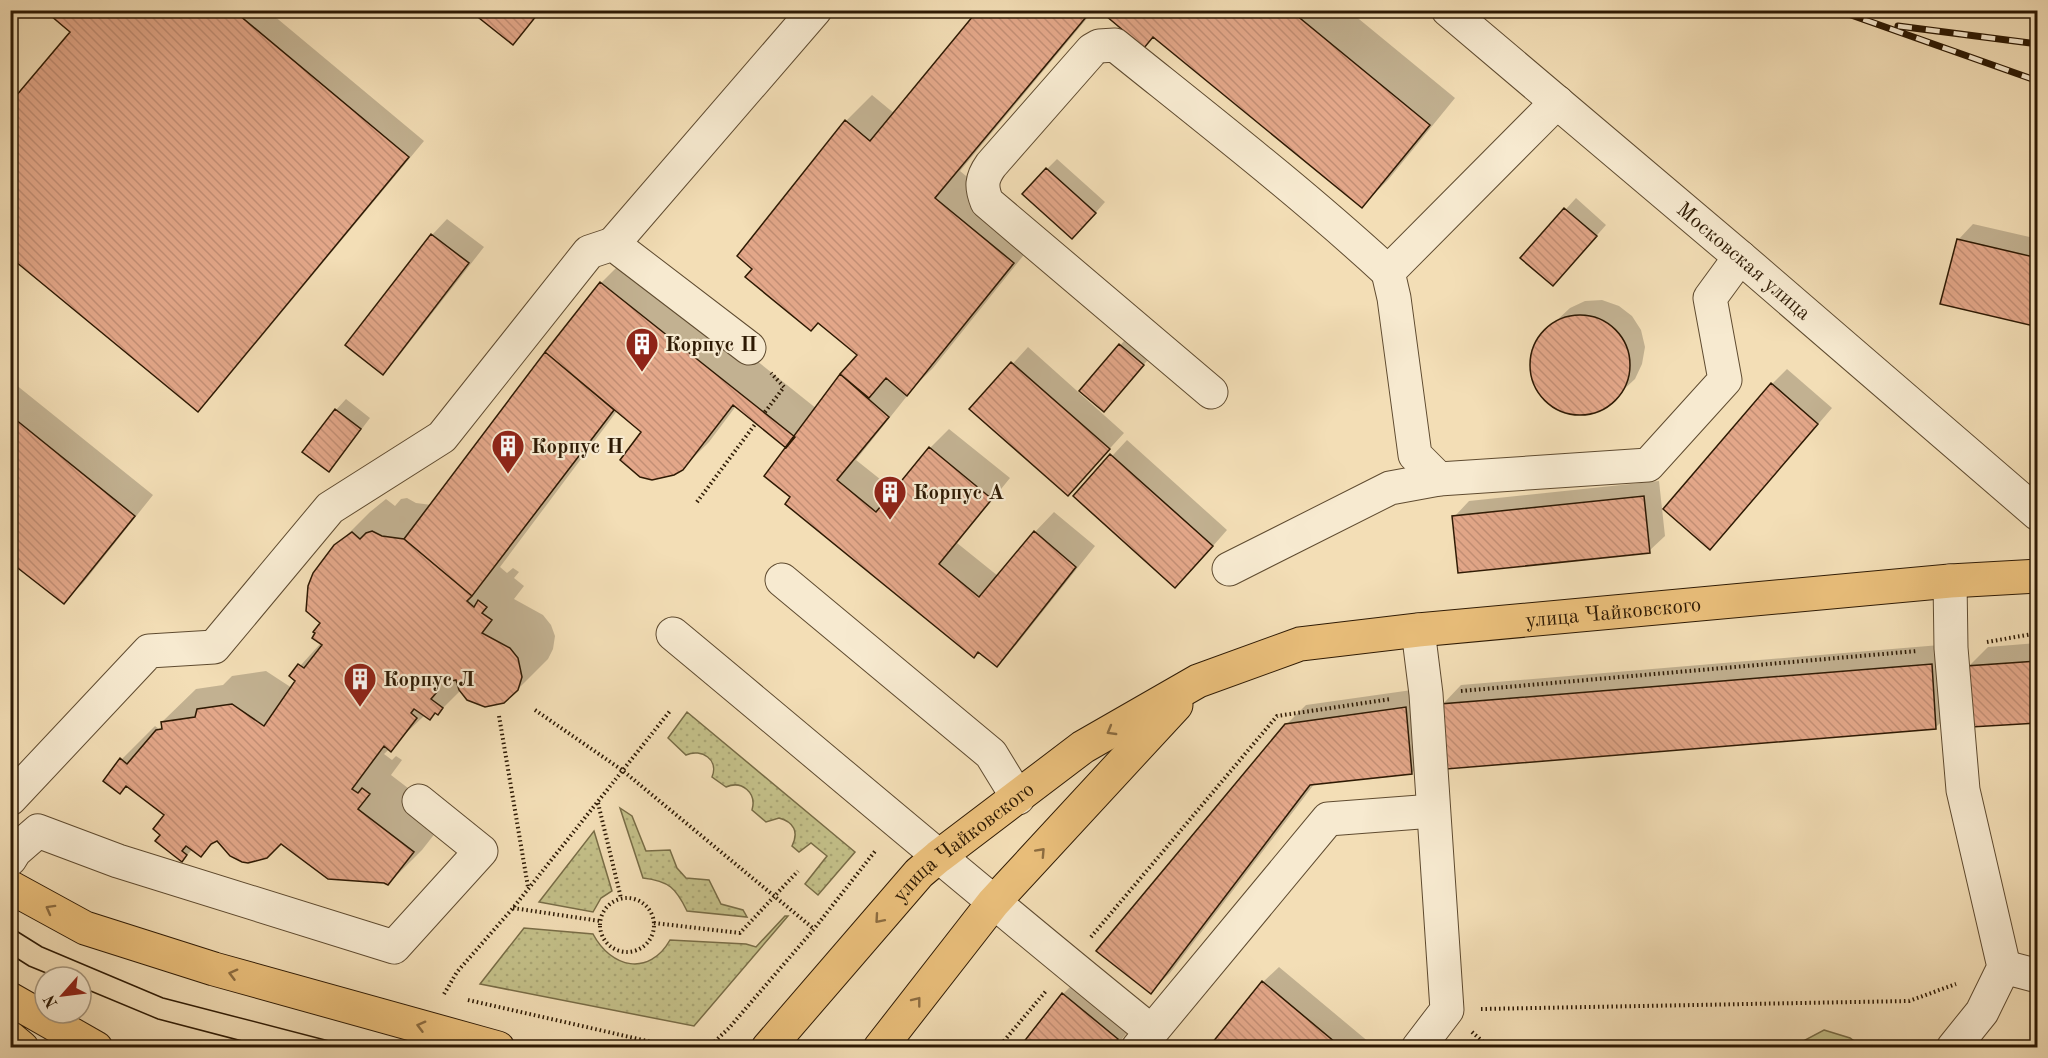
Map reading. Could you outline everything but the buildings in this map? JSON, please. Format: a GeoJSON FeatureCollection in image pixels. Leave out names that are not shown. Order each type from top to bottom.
{"type":"FeatureCollection","features":[{"type":"Feature","properties":{"kind":"main road","name":"улица Чайковского"},"geometry":{"type":"LineString","coordinates":[[768,1047],[919,873],[1083,747],[1198,681],[1300,644],[1418,630],[1950,581],[2037,576]]}},
{"type":"Feature","properties":{"kind":"main road","name":"улица Чайковского"},"geometry":{"type":"LineString","coordinates":[[880,1047],[993,903],[1198,681]]}},
{"type":"Feature","properties":{"kind":"main road"},"geometry":{"type":"LineString","coordinates":[[10,887],[84,928],[214,969],[498,1047]]}},
{"type":"Feature","properties":{"kind":"main road"},"geometry":{"type":"LineString","coordinates":[[10,999],[96,1047]]}},
{"type":"Feature","properties":{"kind":"main road"},"geometry":{"type":"LineString","coordinates":[[10,1038],[22,1047]]}},
{"type":"Feature","properties":{"kind":"lane"},"geometry":{"type":"LineString","coordinates":[[10,799],[149,651],[214,647],[330,508],[442,437],[590,252],[613,244],[815,10]]}},
{"type":"Feature","properties":{"kind":"lane","name":"Московская улица"},"geometry":{"type":"LineString","coordinates":[[1448,10],[2035,509]]}},
{"type":"Feature","properties":{"kind":"lane"},"geometry":{"type":"LineString","coordinates":[[1211,392],[987,202],[982,191],[983,177],[991,165],[1092,50],[1099,46],[1115,45],[1257,159],[1388,272],[1394,298],[1415,455],[1439,479]]}},
{"type":"Feature","properties":{"kind":"lane"},"geometry":{"type":"LineString","coordinates":[[1388,272],[1557,102]]}},
{"type":"Feature","properties":{"kind":"lane"},"geometry":{"type":"LineString","coordinates":[[613,244],[748,348]]}},
{"type":"Feature","properties":{"kind":"lane"},"geometry":{"type":"LineString","coordinates":[[1229,569],[1390,488],[1439,479],[1648,465],[1725,380],[1710,298],[1740,257]]}},
{"type":"Feature","properties":{"kind":"lane"},"geometry":{"type":"LineString","coordinates":[[782,580],[991,754],[1018,798]]}},
{"type":"Feature","properties":{"kind":"lane"},"geometry":{"type":"LineString","coordinates":[[1950,581],[1951,648],[1963,790],[2004,967],[1982,1012],[1953,1047]]}},
{"type":"Feature","properties":{"kind":"lane"},"geometry":{"type":"LineString","coordinates":[[1418,630],[1426,694],[1447,1010],[1418,1047]]}},
{"type":"Feature","properties":{"kind":"lane"},"geometry":{"type":"LineString","coordinates":[[673,634],[1068,964],[1144,1039],[1328,819],[1433,811]]}},
{"type":"Feature","properties":{"kind":"lane"},"geometry":{"type":"LineString","coordinates":[[10,859],[15,850],[38,831],[118,861],[394,947],[481,850],[419,801]]}},
{"type":"Feature","properties":{"kind":"lane"},"geometry":{"type":"LineString","coordinates":[[2004,967],[2037,976]]}},
{"type":"Feature","properties":{"kind":"path"},"geometry":{"type":"LineString","coordinates":[[765,412],[784,387]]}},
{"type":"Feature","properties":{"kind":"path"},"geometry":{"type":"LineString","coordinates":[[696,502],[756,423]]}},
{"type":"Feature","properties":{"kind":"path"},"geometry":{"type":"LineString","coordinates":[[998,1047],[1277,716],[1426,694],[1951,648],[2037,633]]}},
{"type":"Feature","properties":{"kind":"path"},"geometry":{"type":"LineString","coordinates":[[535,710],[622,770],[814,929]]}},
{"type":"Feature","properties":{"kind":"path"},"geometry":{"type":"LineString","coordinates":[[455,997],[444,994],[457,972],[513,908],[670,711]]}},
{"type":"Feature","properties":{"kind":"path"},"geometry":{"type":"LineString","coordinates":[[499,716],[528,888]]}},
{"type":"Feature","properties":{"kind":"path"},"geometry":{"type":"LineString","coordinates":[[598,803],[621,898]]}},
{"type":"Feature","properties":{"kind":"path"},"geometry":{"type":"LineString","coordinates":[[708,1047],[729,1028],[814,929],[898,821]]}},
{"type":"Feature","properties":{"kind":"path"},"geometry":{"type":"LineString","coordinates":[[654,923],[740,933],[798,871]]}},
{"type":"Feature","properties":{"kind":"path"},"geometry":{"type":"LineString","coordinates":[[621,898],[630,898],[647,906],[652,914],[653,932],[642,947],[634,951],[626,952],[609,945],[600,930],[600,921],[607,906],[621,898]]}},
{"type":"Feature","properties":{"kind":"path"},"geometry":{"type":"LineString","coordinates":[[513,908],[600,921]]}},
{"type":"Feature","properties":{"kind":"path"},"geometry":{"type":"LineString","coordinates":[[1447,1010],[1909,1001],[2004,967]]}},
{"type":"Feature","properties":{"kind":"path"},"geometry":{"type":"LineString","coordinates":[[466,999],[678,1047]]}},
{"type":"Feature","properties":{"kind":"shaded area"},"geometry":{"type":"Polygon","coordinates":[[[687,712],[855,852],[818,895],[805,884],[827,856],[811,843],[799,852],[792,846],[795,832],[792,825],[779,818],[766,822],[752,810],[752,798],[747,790],[738,785],[726,787],[712,777],[713,765],[708,757],[698,753],[686,755],[668,738],[687,712]]]}},
{"type":"Feature","properties":{"kind":"shaded area"},"geometry":{"type":"Polygon","coordinates":[[[620,808],[632,816],[646,851],[670,850],[677,868],[686,878],[709,880],[721,904],[743,910],[747,917],[687,911],[671,887],[659,881],[643,878],[620,808]]]}},
{"type":"Feature","properties":{"kind":"shaded area"},"geometry":{"type":"Polygon","coordinates":[[[594,831],[612,891],[601,898],[593,912],[539,902],[594,831]]]}},
{"type":"Feature","properties":{"kind":"shaded area"},"geometry":{"type":"Polygon","coordinates":[[[785,916],[788,916],[694,1026],[480,984],[524,928],[593,934],[610,954],[630,964],[652,959],[670,940],[746,944],[756,947],[785,916]]]}},
{"type":"Feature","properties":{"kind":"shaded area"},"geometry":{"type":"Polygon","coordinates":[[[1824,1030],[1850,1038],[1862,1047],[1799,1047],[1805,1040],[1824,1030]]]}},
{"type":"Feature","properties":{"kind":"tram line"},"geometry":{"type":"LineString","coordinates":[[10,927],[42,947],[163,998],[356,1048]]}},
{"type":"Feature","properties":{"kind":"tram line"},"geometry":{"type":"LineString","coordinates":[[10,954],[33,968]]}},
{"type":"Feature","properties":{"kind":"tram line"},"geometry":{"type":"LineString","coordinates":[[93,992],[158,1019],[269,1048]]}},
{"type":"Feature","properties":{"kind":"railway"},"geometry":{"type":"LineString","coordinates":[[1837,10],[2038,81]]}},
{"type":"Feature","properties":{"kind":"railway"},"geometry":{"type":"LineString","coordinates":[[1898,26],[2038,44]]}},
{"type":"Feature","properties":{"kind":"place","name":"Корпус П"},"geometry":{"type":"Point","coordinates":[642,373]}},
{"type":"Feature","properties":{"kind":"place","name":"Корпус Н"},"geometry":{"type":"Point","coordinates":[508,475]}},
{"type":"Feature","properties":{"kind":"place","name":"Корпус А"},"geometry":{"type":"Point","coordinates":[890,521]}},
{"type":"Feature","properties":{"kind":"place","name":"Корпус Л"},"geometry":{"type":"Point","coordinates":[360,708]}}]}
